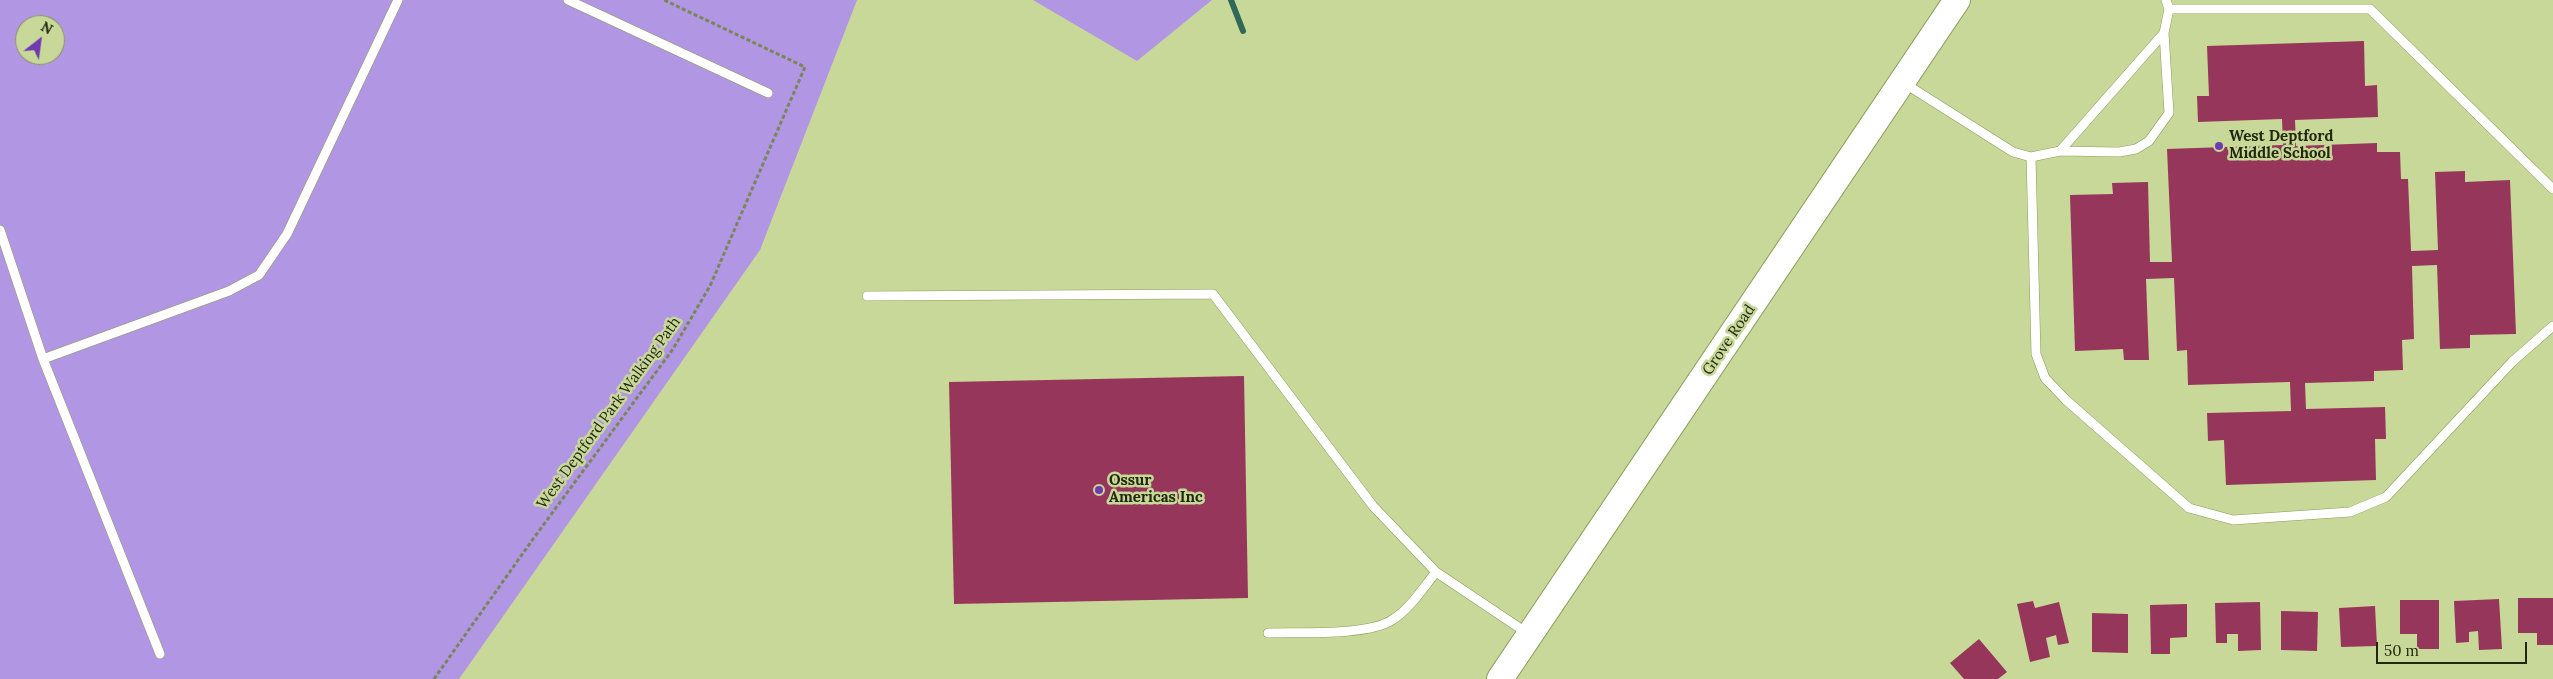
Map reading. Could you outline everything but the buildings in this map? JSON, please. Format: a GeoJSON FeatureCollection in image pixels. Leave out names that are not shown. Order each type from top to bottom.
{"type":"FeatureCollection","features":[{"type":"Feature","properties":{"kind":"main road","name":"Grove Road"},"geometry":{"type":"LineString","coordinates":[[1500,679],[1958,0]]}},
{"type":"Feature","properties":{"kind":"lane"},"geometry":{"type":"LineString","coordinates":[[43,359],[229,291],[259,275],[286,234],[398,0]]}},
{"type":"Feature","properties":{"kind":"lane"},"geometry":{"type":"LineString","coordinates":[[568,0],[768,93]]}},
{"type":"Feature","properties":{"kind":"lane"},"geometry":{"type":"LineString","coordinates":[[1903,82],[2013,152],[2031,157],[2060,151],[2119,152],[2136,149],[2149,141],[2169,113],[2164,33],[2167,4],[2370,9],[2553,189]]}},
{"type":"Feature","properties":{"kind":"lane"},"geometry":{"type":"LineString","coordinates":[[2060,151],[2164,33]]}},
{"type":"Feature","properties":{"kind":"lane"},"geometry":{"type":"LineString","coordinates":[[2031,157],[2036,354],[2046,378],[2066,400],[2189,508],[2233,520],[2350,512],[2386,497],[2512,362],[2553,326]]}},
{"type":"Feature","properties":{"kind":"lane"},"geometry":{"type":"LineString","coordinates":[[0,230],[43,359],[160,654]]}},
{"type":"Feature","properties":{"kind":"lane"},"geometry":{"type":"LineString","coordinates":[[867,296],[1213,294],[1373,506],[1436,572],[1529,635]]}},
{"type":"Feature","properties":{"kind":"lane"},"geometry":{"type":"LineString","coordinates":[[1268,633],[1368,630],[1392,620],[1411,602],[1436,572]]}},
{"type":"Feature","properties":{"kind":"path","name":"West Deptford Park Walking Path"},"geometry":{"type":"LineString","coordinates":[[434,679],[533,539],[673,349],[710,286],[806,67],[664,0]]}},
{"type":"Feature","properties":{"kind":"shaded area"},"geometry":{"type":"Polygon","coordinates":[[[0,0],[857,0],[760,250],[459,679],[0,679],[0,0]]]}},
{"type":"Feature","properties":{"kind":"shaded area"},"geometry":{"type":"Polygon","coordinates":[[[1033,0],[1212,0],[1137,61],[1033,0]]]}},
{"type":"Feature","properties":{"kind":"waterway"},"geometry":{"type":"LineString","coordinates":[[1231,0],[1243,31]]}},
{"type":"Feature","properties":{"kind":"place","name":"West Deptford Middle School"},"geometry":{"type":"Point","coordinates":[2219,146]}},
{"type":"Feature","properties":{"kind":"place","name":"Ossur Americas Inc"},"geometry":{"type":"Point","coordinates":[1099,490]}}]}
